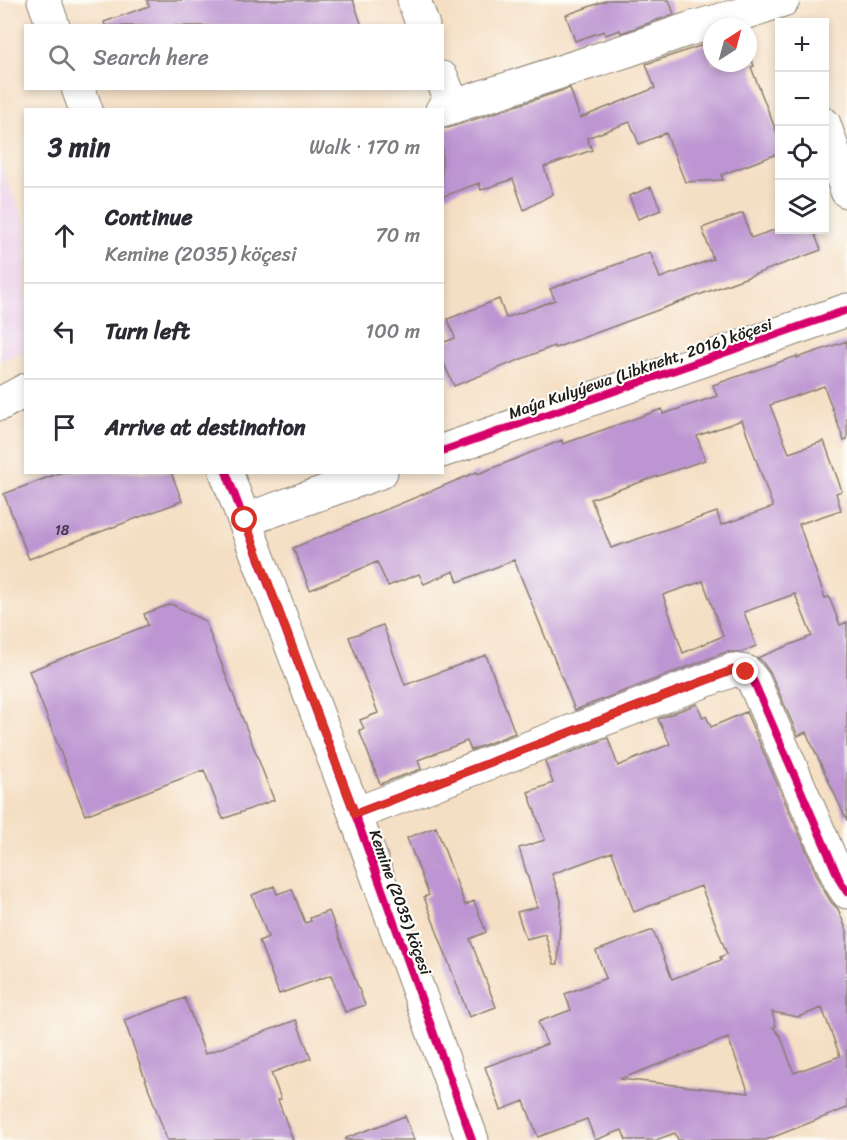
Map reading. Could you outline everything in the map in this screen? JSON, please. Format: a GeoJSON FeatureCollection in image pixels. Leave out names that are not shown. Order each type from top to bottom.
{"type":"FeatureCollection","features":[{"type":"Feature","properties":{"kind":"street"},"geometry":{"type":"LineString","coordinates":[[44,0],[52,24]]}},
{"type":"Feature","properties":{"kind":"street"},"geometry":{"type":"LineString","coordinates":[[414,0],[422,24]]}},
{"type":"Feature","properties":{"kind":"street"},"geometry":{"type":"LineString","coordinates":[[446,98],[628,51],[689,29],[783,0],[789,18]]}},
{"type":"Feature","properties":{"kind":"street"},"geometry":{"type":"LineString","coordinates":[[79,90],[85,108]]}},
{"type":"Feature","properties":{"kind":"street"},"geometry":{"type":"LineString","coordinates":[[826,126],[847,191]]}},
{"type":"Feature","properties":{"kind":"street","name":"Maýa Kulyýewa (Libkneht, 2016) köçesi"},"geometry":{"type":"LineString","coordinates":[[444,450],[847,310]]}},
{"type":"Feature","properties":{"kind":"street"},"geometry":{"type":"LineString","coordinates":[[0,404],[24,391]]}},
{"type":"Feature","properties":{"kind":"street","name":"Kemine (2035) köçesi"},"geometry":{"type":"LineString","coordinates":[[227,474],[355,814],[472,1140]]}},
{"type":"Feature","properties":{"kind":"street"},"geometry":{"type":"LineString","coordinates":[[245,520],[375,474]]}},
{"type":"Feature","properties":{"kind":"street"},"geometry":{"type":"LineString","coordinates":[[355,814],[733,670],[746,672],[754,682],[840,881],[847,892]]}},
{"type":"Feature","properties":{"kind":"shaded area"},"geometry":{"type":"Polygon","coordinates":[[[0,162],[24,222],[24,351],[0,361],[0,162]]]}},
{"type":"Feature","properties":{"kind":"building"},"geometry":{"type":"Polygon","coordinates":[[[147,0],[353,0],[361,24],[104,24],[104,22],[149,6],[147,0]]]}},
{"type":"Feature","properties":{"kind":"building"},"geometry":{"type":"Polygon","coordinates":[[[608,0],[669,0],[674,14],[621,33],[620,30],[605,35],[604,31],[575,41],[566,15],[608,0]]]}},
{"type":"Feature","properties":{"kind":"building"},"geometry":{"type":"Polygon","coordinates":[[[703,45],[703,72],[753,72],[775,128],[775,155],[721,175],[723,180],[685,182],[666,133],[639,144],[630,122],[587,138],[592,150],[544,167],[553,194],[524,210],[513,179],[481,190],[479,183],[444,196],[444,128],[570,88],[580,118],[655,88],[646,64],[703,45]]]}},
{"type":"Feature","properties":{"kind":"building"},"geometry":{"type":"Polygon","coordinates":[[[651,187],[661,210],[638,219],[629,196],[651,187]]]}},
{"type":"Feature","properties":{"kind":"building"},"geometry":{"type":"Polygon","coordinates":[[[743,213],[751,238],[774,230],[775,234],[815,234],[821,250],[555,348],[554,346],[454,386],[444,364],[444,342],[455,338],[448,319],[499,299],[506,318],[555,300],[550,289],[650,252],[660,278],[713,259],[702,228],[743,213]]]}},
{"type":"Feature","properties":{"kind":"building"},"geometry":{"type":"Polygon","coordinates":[[[847,341],[847,440],[844,441],[824,386],[770,405],[789,453],[824,441],[842,491],[836,493],[841,510],[799,524],[825,598],[829,597],[840,625],[847,622],[847,821],[806,732],[798,736],[771,674],[757,658],[812,636],[795,594],[744,612],[756,646],[742,652],[726,652],[575,710],[514,560],[458,582],[454,571],[424,584],[419,574],[388,586],[377,562],[310,590],[293,548],[477,472],[478,474],[562,440],[563,444],[662,409],[663,414],[717,396],[713,385],[797,356],[797,358],[847,341]],[[742,420],[697,436],[705,460],[591,499],[611,548],[717,512],[721,525],[773,507],[742,420]],[[703,581],[663,595],[683,653],[723,636],[703,581]]]}},
{"type":"Feature","properties":{"kind":"building"},"geometry":{"type":"Polygon","coordinates":[[[57,474],[172,474],[182,501],[29,559],[4,494],[57,474]]]}},
{"type":"Feature","properties":{"kind":"building"},"geometry":{"type":"Polygon","coordinates":[[[171,604],[205,621],[274,800],[223,819],[204,770],[85,815],[29,671],[148,625],[144,614],[171,604]]]}},
{"type":"Feature","properties":{"kind":"building"},"geometry":{"type":"Polygon","coordinates":[[[383,625],[405,685],[486,655],[515,733],[471,750],[467,741],[418,760],[421,769],[380,784],[359,730],[364,729],[360,720],[378,713],[349,637],[383,625]]]}},
{"type":"Feature","properties":{"kind":"building"},"geometry":{"type":"Polygon","coordinates":[[[697,704],[703,718],[706,716],[711,727],[746,712],[823,889],[838,909],[847,931],[847,1108],[766,1140],[678,1140],[675,1133],[656,1140],[626,1140],[622,1130],[595,1140],[587,1119],[538,1137],[524,1101],[501,1110],[485,1067],[547,1044],[538,1022],[571,1010],[565,994],[606,978],[596,951],[653,930],[672,979],[721,960],[720,957],[727,954],[701,886],[634,912],[612,852],[552,874],[561,900],[558,964],[554,964],[545,934],[526,939],[517,912],[537,907],[519,848],[545,840],[528,792],[553,783],[545,762],[608,738],[618,766],[670,744],[658,719],[697,704]],[[822,1008],[798,1017],[772,1012],[776,1026],[773,1027],[781,1037],[794,1073],[840,1056],[822,1008]],[[728,1038],[620,1079],[749,1093],[728,1038]]]}},
{"type":"Feature","properties":{"kind":"building"},"geometry":{"type":"Polygon","coordinates":[[[436,827],[465,905],[474,901],[486,932],[470,939],[496,1007],[469,1017],[424,897],[429,895],[407,838],[436,827]]]}},
{"type":"Feature","properties":{"kind":"building"},"geometry":{"type":"Polygon","coordinates":[[[274,886],[277,894],[292,889],[305,923],[311,921],[310,918],[329,911],[365,1005],[345,1012],[331,975],[279,994],[259,941],[268,937],[252,895],[274,886]]]}},
{"type":"Feature","properties":{"kind":"building"},"geometry":{"type":"Polygon","coordinates":[[[185,998],[205,1054],[296,1020],[311,1058],[271,1073],[293,1140],[167,1140],[124,1020],[185,998]]]}},
{"type":"Feature","properties":{"kind":"building"},"geometry":{"type":"Polygon","coordinates":[[[405,1116],[414,1140],[346,1140],[346,1138],[405,1116]]]}},
{"type":"Feature","properties":{"kind":"cycle path"},"geometry":{"type":"LineString","coordinates":[[444,450],[847,310]]}},
{"type":"Feature","properties":{"kind":"cycle path"},"geometry":{"type":"LineString","coordinates":[[227,474],[355,814],[472,1140]]}},
{"type":"Feature","properties":{"kind":"cycle path"},"geometry":{"type":"LineString","coordinates":[[355,814],[733,670],[746,672],[754,682],[840,881],[847,892]]}},
{"type":"Feature","properties":{"kind":"route"},"geometry":{"type":"LineString","coordinates":[[245,520],[355,814],[733,670],[746,672]]}}]}
